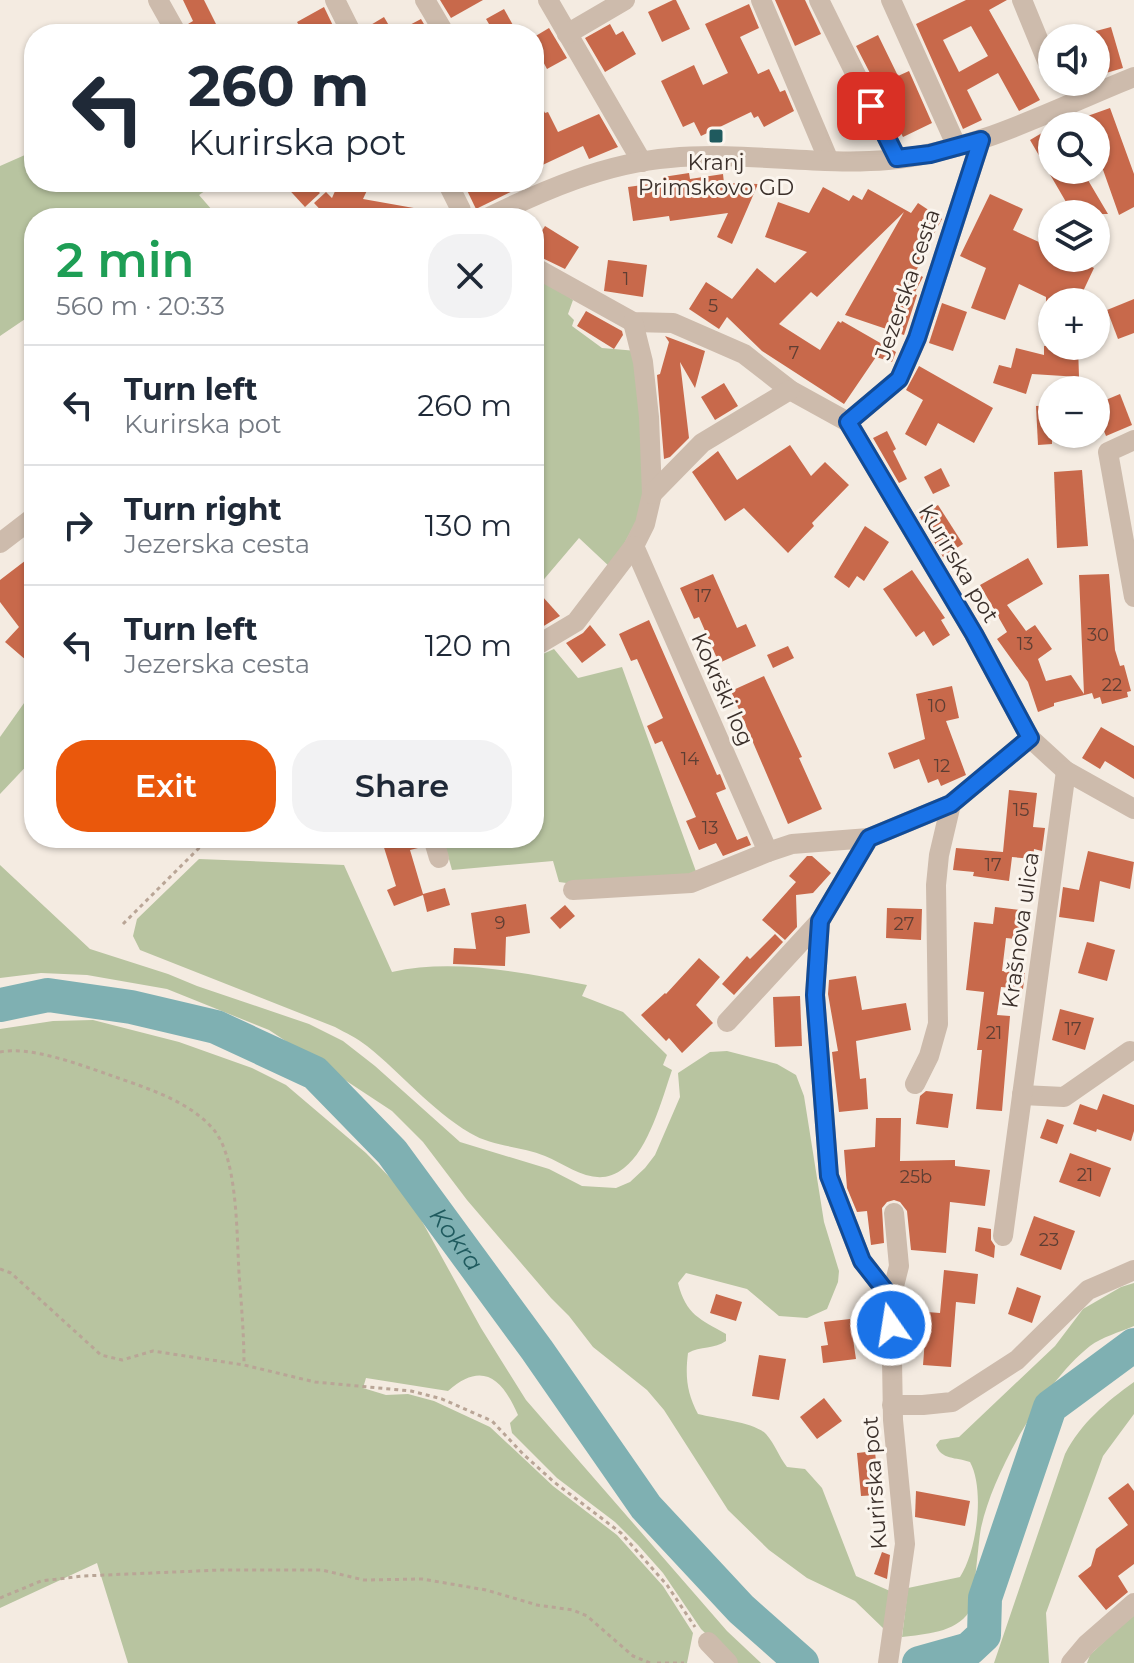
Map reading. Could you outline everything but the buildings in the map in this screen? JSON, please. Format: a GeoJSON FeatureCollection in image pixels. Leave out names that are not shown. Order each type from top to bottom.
{"type":"FeatureCollection","features":[{"type":"Feature","properties":{"kind":"street"},"geometry":{"type":"LineString","coordinates":[[158,0],[171,24]]}},
{"type":"Feature","properties":{"kind":"street"},"geometry":{"type":"LineString","coordinates":[[335,0],[347,24]]}},
{"type":"Feature","properties":{"kind":"street"},"geometry":{"type":"LineString","coordinates":[[425,0],[439,24]]}},
{"type":"Feature","properties":{"kind":"street"},"geometry":{"type":"LineString","coordinates":[[548,0],[642,162]]}},
{"type":"Feature","properties":{"kind":"street"},"geometry":{"type":"LineString","coordinates":[[567,34],[625,0]]}},
{"type":"Feature","properties":{"kind":"street"},"geometry":{"type":"LineString","coordinates":[[761,0],[829,161]]}},
{"type":"Feature","properties":{"kind":"street"},"geometry":{"type":"LineString","coordinates":[[819,0],[897,158]]}},
{"type":"Feature","properties":{"kind":"street"},"geometry":{"type":"LineString","coordinates":[[891,0],[957,147]]}},
{"type":"Feature","properties":{"kind":"street"},"geometry":{"type":"LineString","coordinates":[[1022,0],[1038,39]]}},
{"type":"Feature","properties":{"kind":"street"},"geometry":{"type":"LineString","coordinates":[[544,187],[642,162],[671,158],[829,161],[897,158],[957,147],[1134,77]]}},
{"type":"Feature","properties":{"kind":"street"},"geometry":{"type":"LineString","coordinates":[[1061,96],[1065,105]]}},
{"type":"Feature","properties":{"kind":"street","name":"Jezerska cesta"},"geometry":{"type":"LineString","coordinates":[[848,422],[899,379],[917,338],[981,140]]}},
{"type":"Feature","properties":{"kind":"street"},"geometry":{"type":"LineString","coordinates":[[501,208],[524,192]]}},
{"type":"Feature","properties":{"kind":"street"},"geometry":{"type":"LineString","coordinates":[[544,273],[633,322],[673,323],[744,354],[790,390],[848,422]]}},
{"type":"Feature","properties":{"kind":"street"},"geometry":{"type":"LineString","coordinates":[[544,641],[576,622],[634,546],[645,524],[652,494],[649,417],[643,362],[633,322]]}},
{"type":"Feature","properties":{"kind":"street"},"geometry":{"type":"LineString","coordinates":[[652,494],[702,443],[790,390]]}},
{"type":"Feature","properties":{"kind":"street","name":"Kurirska pot"},"geometry":{"type":"LineString","coordinates":[[848,422],[974,634],[1030,738]]}},
{"type":"Feature","properties":{"kind":"street"},"geometry":{"type":"LineString","coordinates":[[1134,440],[1108,452],[1134,597]]}},
{"type":"Feature","properties":{"kind":"street"},"geometry":{"type":"LineString","coordinates":[[0,543],[24,525]]}},
{"type":"Feature","properties":{"kind":"street","name":"Kokrški log"},"geometry":{"type":"LineString","coordinates":[[634,546],[768,852]]}},
{"type":"Feature","properties":{"kind":"street"},"geometry":{"type":"LineString","coordinates":[[573,890],[691,883],[792,844],[869,838],[951,804],[1030,738],[1066,771],[1134,809]]}},
{"type":"Feature","properties":{"kind":"street","name":"Krašnova ulica"},"geometry":{"type":"LineString","coordinates":[[1003,1236],[1066,771]]}},
{"type":"Feature","properties":{"kind":"street"},"geometry":{"type":"LineString","coordinates":[[915,1084],[929,1056],[938,1024],[936,885],[939,855],[951,804]]}},
{"type":"Feature","properties":{"kind":"street"},"geometry":{"type":"LineString","coordinates":[[727,1022],[820,921],[869,838]]}},
{"type":"Feature","properties":{"kind":"street"},"geometry":{"type":"LineString","coordinates":[[820,921],[815,995],[829,1176],[862,1261],[891,1298]]}},
{"type":"Feature","properties":{"kind":"street"},"geometry":{"type":"LineString","coordinates":[[1022,1095],[1064,1097],[1130,1051]]}},
{"type":"Feature","properties":{"kind":"street","name":"Kurirska pot"},"geometry":{"type":"LineString","coordinates":[[888,1663],[905,1544],[892,1405],[891,1298],[899,1266],[894,1213]]}},
{"type":"Feature","properties":{"kind":"street"},"geometry":{"type":"LineString","coordinates":[[892,1405],[952,1402],[1017,1360],[1088,1290],[1134,1270]]}},
{"type":"Feature","properties":{"kind":"street"},"geometry":{"type":"LineString","coordinates":[[1071,1663],[1084,1654],[1134,1603]]}},
{"type":"Feature","properties":{"kind":"street"},"geometry":{"type":"LineString","coordinates":[[708,1642],[728,1663]]}},
{"type":"Feature","properties":{"kind":"path"},"geometry":{"type":"LineString","coordinates":[[123,924],[199,848]]}},
{"type":"Feature","properties":{"kind":"path"},"geometry":{"type":"LineString","coordinates":[[0,1052],[10,1050],[50,1057],[139,1086],[183,1105],[215,1131],[228,1160],[235,1203],[244,1365]]}},
{"type":"Feature","properties":{"kind":"path"},"geometry":{"type":"LineString","coordinates":[[0,1269],[11,1273],[101,1355],[122,1360],[153,1351],[244,1365],[315,1382],[411,1391],[442,1399],[492,1421],[554,1482],[621,1533],[667,1585],[708,1642]]}},
{"type":"Feature","properties":{"kind":"path"},"geometry":{"type":"LineString","coordinates":[[0,1598],[41,1581],[83,1576],[220,1570],[322,1570],[364,1580],[422,1579],[573,1610],[587,1616],[633,1656],[650,1663]]}},
{"type":"Feature","properties":{"kind":"path"},"geometry":{"type":"LineString","coordinates":[[657,1663],[684,1663]]}},
{"type":"Feature","properties":{"kind":"green space"},"geometry":{"type":"Polygon","coordinates":[[[24,155],[24,192],[203,192],[199,195],[210,208],[24,208],[24,320],[0,336],[0,166],[24,155]]]}},
{"type":"Feature","properties":{"kind":"green space"},"geometry":{"type":"Polygon","coordinates":[[[544,279],[573,300],[568,314],[574,320],[572,326],[602,348],[637,351],[644,507],[611,568],[579,538],[544,579],[544,279]]]}},
{"type":"Feature","properties":{"kind":"green space"},"geometry":{"type":"Polygon","coordinates":[[[554,649],[578,678],[622,667],[698,877],[574,884],[559,882],[553,861],[452,870],[446,848],[544,848],[544,654],[554,649]]]}},
{"type":"Feature","properties":{"kind":"green space"},"geometry":{"type":"Polygon","coordinates":[[[24,703],[24,769],[0,794],[0,737],[24,703]]]}},
{"type":"Feature","properties":{"kind":"green space"},"geometry":{"type":"Polygon","coordinates":[[[199,859],[344,865],[392,972],[440,966],[465,967],[587,985],[582,996],[623,1012],[667,1055],[663,1065],[672,1070],[654,1123],[641,1149],[633,1160],[614,1174],[594,1177],[545,1156],[479,1138],[442,1113],[363,1043],[335,1027],[140,950],[133,936],[137,919],[199,859]]]}},
{"type":"Feature","properties":{"kind":"green space"},"geometry":{"type":"Polygon","coordinates":[[[0,865],[90,949],[309,1024],[343,1041],[375,1066],[460,1142],[549,1169],[582,1186],[616,1188],[630,1182],[645,1168],[655,1155],[680,1097],[678,1073],[710,1052],[727,1051],[777,1064],[796,1075],[804,1096],[824,1222],[839,1271],[838,1282],[827,1309],[807,1318],[779,1316],[747,1289],[686,1273],[678,1283],[685,1302],[695,1315],[726,1334],[726,1341],[722,1344],[688,1353],[688,1385],[698,1414],[760,1430],[769,1438],[787,1467],[805,1469],[822,1488],[856,1576],[890,1591],[884,1629],[855,1601],[807,1578],[769,1550],[728,1510],[664,1410],[647,1390],[593,1347],[467,1200],[423,1142],[392,1111],[269,1030],[167,989],[87,975],[41,973],[0,978],[0,865]]]}},
{"type":"Feature","properties":{"kind":"green space"},"geometry":{"type":"Polygon","coordinates":[[[93,1020],[179,1042],[252,1068],[286,1085],[366,1153],[408,1196],[481,1328],[526,1400],[727,1631],[761,1663],[736,1663],[701,1629],[663,1573],[638,1545],[615,1522],[557,1478],[512,1433],[510,1423],[518,1415],[512,1402],[498,1383],[481,1376],[460,1382],[448,1391],[366,1378],[363,1388],[386,1395],[408,1394],[434,1401],[490,1427],[553,1486],[617,1535],[663,1586],[693,1633],[687,1663],[128,1663],[97,1563],[0,1608],[0,1029],[53,1021],[93,1020]]]}},
{"type":"Feature","properties":{"kind":"green space"},"geometry":{"type":"Polygon","coordinates":[[[1134,1283],[1134,1326],[1095,1343],[1073,1362],[1039,1404],[1009,1455],[981,1528],[969,1612],[948,1628],[902,1637],[908,1588],[960,1577],[975,1536],[977,1488],[970,1462],[945,1456],[936,1445],[940,1440],[959,1437],[1055,1346],[1083,1309],[1134,1283]]]}},
{"type":"Feature","properties":{"kind":"green space"},"geometry":{"type":"Polygon","coordinates":[[[1134,1382],[1134,1414],[1103,1456],[1046,1613],[1049,1663],[994,1663],[1065,1454],[1095,1414],[1134,1382]]]}},
{"type":"Feature","properties":{"kind":"green space"},"geometry":{"type":"Polygon","coordinates":[[[1134,1613],[1134,1663],[1087,1663],[1090,1655],[1134,1613]]]}},
{"type":"Feature","properties":{"kind":"waterway","name":"Kokra"},"geometry":{"type":"LineString","coordinates":[[0,1005],[48,995],[131,1007],[216,1027],[315,1073],[392,1152],[537,1350],[646,1507],[741,1609],[802,1663]]}},
{"type":"Feature","properties":{"kind":"waterway","name":"Kokra"},"geometry":{"type":"LineString","coordinates":[[919,1663],[969,1649],[984,1635],[985,1598],[1050,1407],[1134,1345]]}},
{"type":"Feature","properties":{"kind":"place","name":"Kranj Primskovo GD"},"geometry":{"type":"Point","coordinates":[716,136]}},
{"type":"Feature","properties":{"kind":"route"},"geometry":{"type":"LineString","coordinates":[[871,106],[897,158],[930,154],[981,140],[917,338],[899,379],[848,422],[974,634],[1030,738],[951,804],[869,838],[820,921],[815,995],[829,1176],[862,1261],[891,1298],[891,1325]]}}]}
